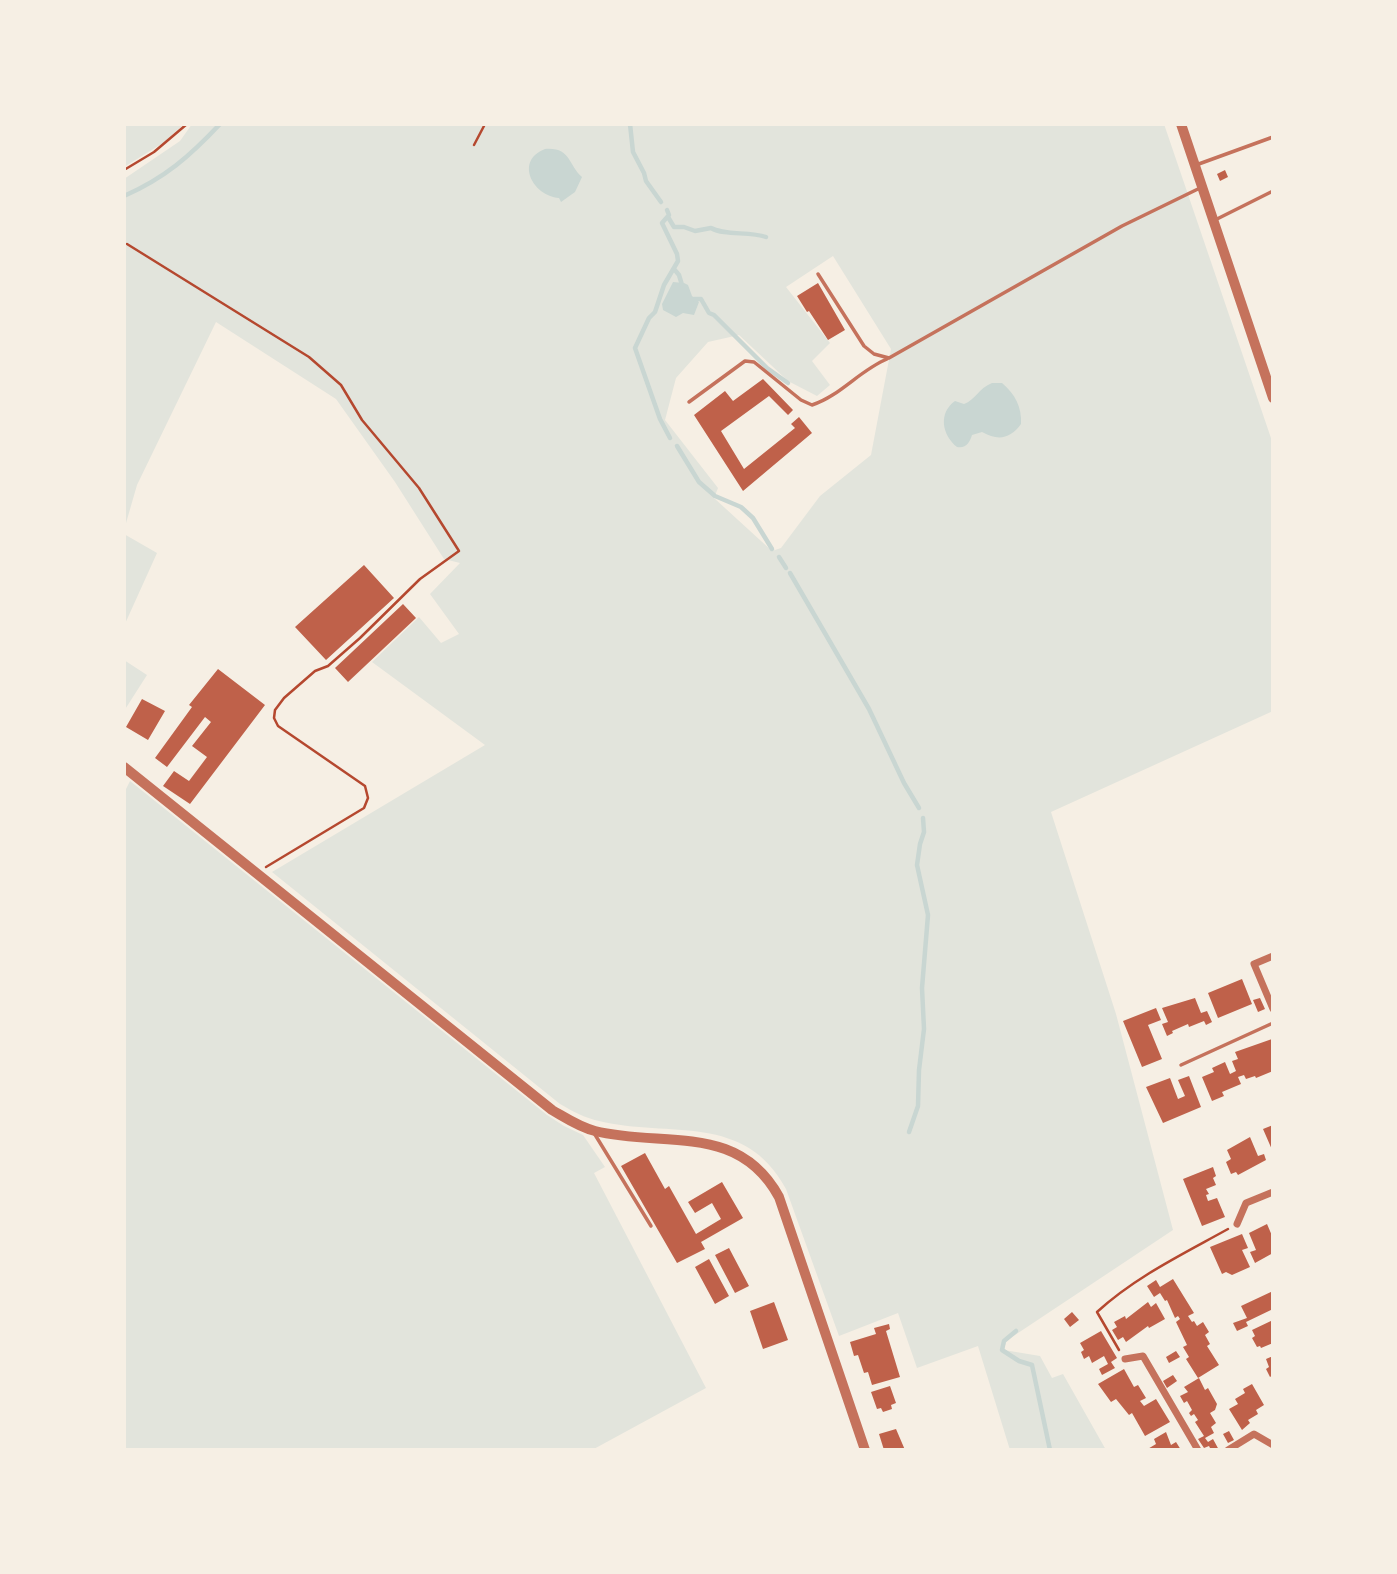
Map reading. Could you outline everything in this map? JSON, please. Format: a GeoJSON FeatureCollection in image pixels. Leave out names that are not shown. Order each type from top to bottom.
{"type":"FeatureCollection","features":[{"type":"Feature","properties":{"kind":"street"},"geometry":{"type":"LineString","coordinates":[[1181,124],[1273,398]]}},
{"type":"Feature","properties":{"kind":"street"},"geometry":{"type":"LineString","coordinates":[[124,767],[552,1110],[593,1131],[712,1144],[750,1161],[771,1182],[779,1197],[865,1450]]}},
{"type":"Feature","properties":{"kind":"street"},"geometry":{"type":"LineString","coordinates":[[1273,956],[1254,964],[1273,1009]]}},
{"type":"Feature","properties":{"kind":"street"},"geometry":{"type":"LineString","coordinates":[[1237,1224],[1246,1203],[1273,1192]]}},
{"type":"Feature","properties":{"kind":"street"},"geometry":{"type":"LineString","coordinates":[[1125,1359],[1143,1356],[1198,1450]]}},
{"type":"Feature","properties":{"kind":"street"},"geometry":{"type":"LineString","coordinates":[[1228,1450],[1255,1434],[1273,1445]]}},
{"type":"Feature","properties":{"kind":"lane"},"geometry":{"type":"LineString","coordinates":[[1195,165],[1273,137]]}},
{"type":"Feature","properties":{"kind":"lane"},"geometry":{"type":"LineString","coordinates":[[689,402],[745,361],[754,362],[801,400],[812,405],[824,401],[874,364],[1122,226],[1202,187]]}},
{"type":"Feature","properties":{"kind":"lane"},"geometry":{"type":"LineString","coordinates":[[1214,220],[1273,191]]}},
{"type":"Feature","properties":{"kind":"lane"},"geometry":{"type":"LineString","coordinates":[[818,274],[863,346],[874,354],[889,358]]}},
{"type":"Feature","properties":{"kind":"lane"},"geometry":{"type":"LineString","coordinates":[[1181,1065],[1273,1023]]}},
{"type":"Feature","properties":{"kind":"lane"},"geometry":{"type":"LineString","coordinates":[[593,1131],[651,1226]]}},
{"type":"Feature","properties":{"kind":"path"},"geometry":{"type":"LineString","coordinates":[[124,170],[154,152],[187,124]]}},
{"type":"Feature","properties":{"kind":"path"},"geometry":{"type":"LineString","coordinates":[[474,145],[485,124]]}},
{"type":"Feature","properties":{"kind":"path"},"geometry":{"type":"LineString","coordinates":[[127,243],[309,357],[341,384],[362,420],[419,488],[459,551],[420,579],[360,638],[328,666],[315,671],[284,698],[275,710],[274,718],[278,726],[365,786],[368,792],[367,803],[364,808],[256,873]]}},
{"type":"Feature","properties":{"kind":"path"},"geometry":{"type":"LineString","coordinates":[[1125,1359],[1097,1312],[1112,1297],[1135,1282],[1237,1224]]}},
{"type":"Feature","properties":{"kind":"shaded area"},"geometry":{"type":"Polygon","coordinates":[[[124,124],[184,124],[163,143],[124,167],[124,124]]]}},
{"type":"Feature","properties":{"kind":"shaded area"},"geometry":{"type":"Polygon","coordinates":[[[192,124],[1164,124],[1273,444],[1273,711],[1051,812],[1116,1014],[1173,1230],[1006,1341],[1004,1350],[1040,1356],[1052,1378],[1063,1374],[1106,1450],[1010,1450],[978,1346],[917,1368],[898,1313],[839,1336],[786,1189],[769,1165],[749,1148],[728,1138],[704,1133],[599,1121],[560,1104],[272,872],[485,745],[372,662],[419,617],[441,643],[459,634],[430,594],[460,563],[444,559],[395,482],[336,399],[216,322],[137,485],[124,530],[124,179],[180,141],[192,124]],[[833,256],[786,287],[830,343],[812,361],[830,385],[817,396],[788,381],[739,335],[708,342],[676,378],[665,420],[718,488],[714,498],[772,551],[781,548],[820,496],[871,455],[891,349],[833,256]]]}},
{"type":"Feature","properties":{"kind":"shaded area"},"geometry":{"type":"Polygon","coordinates":[[[545,149],[564,154],[582,177],[575,192],[561,202],[559,198],[541,191],[531,177],[530,161],[545,149]]]}},
{"type":"Feature","properties":{"kind":"shaded area"},"geometry":{"type":"Polygon","coordinates":[[[673,282],[688,285],[692,296],[699,302],[694,315],[683,313],[676,317],[663,310],[662,304],[673,282]]]}},
{"type":"Feature","properties":{"kind":"shaded area"},"geometry":{"type":"Polygon","coordinates":[[[992,383],[1002,383],[1014,396],[1019,406],[1021,424],[1013,433],[1003,437],[993,437],[982,432],[972,435],[965,446],[957,447],[945,430],[946,412],[955,401],[964,404],[992,383]]]}},
{"type":"Feature","properties":{"kind":"shaded area"},"geometry":{"type":"Polygon","coordinates":[[[124,534],[157,553],[124,626],[124,534]]]}},
{"type":"Feature","properties":{"kind":"shaded area"},"geometry":{"type":"Polygon","coordinates":[[[124,660],[147,675],[124,711],[124,660]]]}},
{"type":"Feature","properties":{"kind":"shaded area"},"geometry":{"type":"Polygon","coordinates":[[[130,781],[547,1115],[583,1135],[605,1167],[594,1173],[706,1388],[592,1450],[124,1450],[124,793],[130,781]]]}},
{"type":"Feature","properties":{"kind":"building"},"geometry":{"type":"Polygon","coordinates":[[[1225,170],[1228,177],[1220,181],[1217,174],[1225,170]]]}},
{"type":"Feature","properties":{"kind":"building"},"geometry":{"type":"Polygon","coordinates":[[[818,283],[845,330],[828,340],[797,296],[818,283]]]}},
{"type":"Feature","properties":{"kind":"building"},"geometry":{"type":"Polygon","coordinates":[[[763,379],[793,410],[788,415],[769,396],[721,431],[744,469],[795,428],[791,424],[799,417],[812,433],[743,491],[694,415],[725,391],[733,401],[763,379]]]}},
{"type":"Feature","properties":{"kind":"building"},"geometry":{"type":"Polygon","coordinates":[[[364,565],[394,598],[326,660],[295,627],[364,565]]]}},
{"type":"Feature","properties":{"kind":"building"},"geometry":{"type":"Polygon","coordinates":[[[403,604],[416,618],[348,682],[335,668],[403,604]]]}},
{"type":"Feature","properties":{"kind":"building"},"geometry":{"type":"Polygon","coordinates":[[[218,669],[265,705],[190,804],[163,786],[174,771],[189,781],[207,757],[192,746],[211,722],[205,717],[167,767],[155,758],[192,707],[189,705],[218,669]]]}},
{"type":"Feature","properties":{"kind":"building"},"geometry":{"type":"Polygon","coordinates":[[[142,699],[165,711],[148,740],[126,727],[142,699]]]}},
{"type":"Feature","properties":{"kind":"building"},"geometry":{"type":"Polygon","coordinates":[[[1242,979],[1252,1004],[1218,1018],[1208,993],[1242,979]]]}},
{"type":"Feature","properties":{"kind":"building"},"geometry":{"type":"Polygon","coordinates":[[[1195,998],[1201,1013],[1207,1011],[1212,1022],[1206,1025],[1204,1021],[1189,1027],[1188,1024],[1167,1036],[1162,1024],[1168,1022],[1162,1008],[1195,998]]]}},
{"type":"Feature","properties":{"kind":"building"},"geometry":{"type":"Polygon","coordinates":[[[1260,998],[1265,1009],[1258,1012],[1253,1000],[1260,998]]]}},
{"type":"Feature","properties":{"kind":"building"},"geometry":{"type":"Polygon","coordinates":[[[1156,1008],[1161,1020],[1148,1025],[1162,1059],[1142,1067],[1123,1021],[1156,1008]]]}},
{"type":"Feature","properties":{"kind":"building"},"geometry":{"type":"Polygon","coordinates":[[[1272,1039],[1273,1071],[1256,1078],[1246,1079],[1244,1075],[1238,1077],[1241,1084],[1222,1092],[1224,1096],[1212,1101],[1202,1077],[1214,1072],[1212,1068],[1225,1062],[1230,1074],[1236,1071],[1232,1061],[1238,1059],[1235,1052],[1272,1039]]]}},
{"type":"Feature","properties":{"kind":"building"},"geometry":{"type":"Polygon","coordinates":[[[1189,1076],[1201,1107],[1163,1123],[1146,1087],[1170,1078],[1178,1099],[1185,1096],[1178,1080],[1189,1076]]]}},
{"type":"Feature","properties":{"kind":"building"},"geometry":{"type":"Polygon","coordinates":[[[1273,1125],[1273,1152],[1263,1129],[1273,1125]]]}},
{"type":"Feature","properties":{"kind":"building"},"geometry":{"type":"Polygon","coordinates":[[[1250,1137],[1258,1156],[1264,1154],[1266,1160],[1238,1175],[1236,1172],[1231,1174],[1226,1162],[1231,1159],[1227,1150],[1250,1137]]]}},
{"type":"Feature","properties":{"kind":"building"},"geometry":{"type":"Polygon","coordinates":[[[645,1153],[665,1189],[669,1186],[696,1234],[721,1219],[712,1203],[695,1213],[688,1202],[722,1182],[743,1218],[701,1242],[705,1249],[677,1263],[621,1166],[645,1153]]]}},
{"type":"Feature","properties":{"kind":"building"},"geometry":{"type":"Polygon","coordinates":[[[1213,1167],[1216,1185],[1206,1189],[1209,1194],[1206,1195],[1208,1201],[1217,1198],[1225,1217],[1202,1226],[1183,1179],[1213,1167]]]}},
{"type":"Feature","properties":{"kind":"building"},"geometry":{"type":"Polygon","coordinates":[[[1267,1224],[1273,1238],[1273,1253],[1255,1263],[1250,1252],[1256,1250],[1249,1233],[1267,1224]]]}},
{"type":"Feature","properties":{"kind":"building"},"geometry":{"type":"Polygon","coordinates":[[[1242,1234],[1248,1248],[1242,1250],[1250,1267],[1232,1275],[1226,1272],[1222,1274],[1210,1247],[1242,1234]]]}},
{"type":"Feature","properties":{"kind":"building"},"geometry":{"type":"Polygon","coordinates":[[[729,1248],[749,1286],[735,1293],[715,1255],[729,1248]]]}},
{"type":"Feature","properties":{"kind":"building"},"geometry":{"type":"Polygon","coordinates":[[[709,1259],[729,1296],[715,1304],[695,1267],[709,1259]]]}},
{"type":"Feature","properties":{"kind":"building"},"geometry":{"type":"Polygon","coordinates":[[[1173,1279],[1194,1313],[1188,1316],[1192,1322],[1197,1326],[1203,1322],[1209,1332],[1205,1335],[1210,1344],[1207,1346],[1219,1365],[1198,1378],[1186,1359],[1189,1357],[1183,1347],[1187,1345],[1176,1322],[1180,1319],[1178,1316],[1175,1318],[1167,1300],[1165,1301],[1160,1293],[1154,1297],[1147,1286],[1156,1280],[1160,1287],[1173,1279]]]}},
{"type":"Feature","properties":{"kind":"building"},"geometry":{"type":"Polygon","coordinates":[[[1273,1291],[1273,1309],[1246,1322],[1248,1326],[1237,1331],[1233,1323],[1247,1318],[1241,1306],[1273,1291]]]}},
{"type":"Feature","properties":{"kind":"building"},"geometry":{"type":"Polygon","coordinates":[[[774,1302],[788,1340],[763,1349],[750,1311],[774,1302]]]}},
{"type":"Feature","properties":{"kind":"building"},"geometry":{"type":"Polygon","coordinates":[[[1148,1302],[1151,1307],[1156,1303],[1165,1319],[1149,1328],[1148,1326],[1126,1342],[1123,1337],[1118,1340],[1112,1330],[1117,1327],[1114,1322],[1125,1316],[1126,1319],[1148,1302]]]}},
{"type":"Feature","properties":{"kind":"building"},"geometry":{"type":"Polygon","coordinates":[[[1072,1312],[1079,1320],[1070,1327],[1064,1319],[1072,1312]]]}},
{"type":"Feature","properties":{"kind":"building"},"geometry":{"type":"Polygon","coordinates":[[[1273,1320],[1273,1343],[1257,1347],[1252,1338],[1255,1336],[1252,1330],[1273,1320]]]}},
{"type":"Feature","properties":{"kind":"building"},"geometry":{"type":"Polygon","coordinates":[[[889,1324],[890,1329],[886,1331],[900,1377],[872,1385],[868,1372],[864,1373],[858,1355],[854,1356],[850,1342],[876,1334],[874,1328],[889,1324]]]}},
{"type":"Feature","properties":{"kind":"building"},"geometry":{"type":"Polygon","coordinates":[[[1101,1331],[1117,1358],[1111,1362],[1115,1368],[1102,1375],[1099,1369],[1108,1364],[1104,1356],[1092,1363],[1089,1356],[1084,1359],[1081,1352],[1084,1350],[1080,1343],[1101,1331]]]}},
{"type":"Feature","properties":{"kind":"building"},"geometry":{"type":"Polygon","coordinates":[[[1176,1351],[1180,1357],[1169,1363],[1166,1357],[1176,1351]]]}},
{"type":"Feature","properties":{"kind":"building"},"geometry":{"type":"Polygon","coordinates":[[[1273,1356],[1273,1375],[1270,1377],[1266,1369],[1269,1367],[1266,1359],[1273,1356]]]}},
{"type":"Feature","properties":{"kind":"building"},"geometry":{"type":"Polygon","coordinates":[[[1124,1369],[1134,1387],[1138,1385],[1146,1398],[1140,1401],[1144,1406],[1156,1399],[1170,1422],[1145,1436],[1132,1413],[1129,1415],[1116,1399],[1111,1402],[1098,1384],[1124,1369]]]}},
{"type":"Feature","properties":{"kind":"building"},"geometry":{"type":"Polygon","coordinates":[[[1173,1375],[1177,1381],[1167,1388],[1163,1381],[1173,1375]]]}},
{"type":"Feature","properties":{"kind":"building"},"geometry":{"type":"Polygon","coordinates":[[[1199,1378],[1217,1404],[1215,1410],[1210,1413],[1216,1423],[1211,1427],[1214,1433],[1205,1438],[1208,1442],[1213,1439],[1219,1450],[1211,1450],[1209,1446],[1204,1448],[1198,1439],[1204,1436],[1195,1422],[1198,1420],[1194,1414],[1191,1416],[1189,1413],[1192,1410],[1180,1396],[1188,1392],[1184,1387],[1199,1378]]]}},
{"type":"Feature","properties":{"kind":"building"},"geometry":{"type":"Polygon","coordinates":[[[1252,1384],[1264,1405],[1256,1410],[1258,1414],[1248,1420],[1250,1423],[1242,1430],[1229,1409],[1238,1404],[1235,1399],[1245,1393],[1243,1389],[1252,1384]]]}},
{"type":"Feature","properties":{"kind":"building"},"geometry":{"type":"Polygon","coordinates":[[[890,1386],[896,1403],[891,1405],[892,1409],[883,1412],[881,1408],[877,1409],[871,1392],[890,1386]]]}},
{"type":"Feature","properties":{"kind":"building"},"geometry":{"type":"Polygon","coordinates":[[[896,1429],[905,1450],[884,1450],[879,1434],[896,1429]]]}},
{"type":"Feature","properties":{"kind":"building"},"geometry":{"type":"Polygon","coordinates":[[[1229,1431],[1234,1440],[1228,1443],[1223,1434],[1229,1431]]]}},
{"type":"Feature","properties":{"kind":"building"},"geometry":{"type":"Polygon","coordinates":[[[1166,1432],[1171,1445],[1176,1442],[1181,1450],[1146,1450],[1156,1444],[1154,1439],[1166,1432]]]}},
{"type":"Feature","properties":{"kind":"waterway"},"geometry":{"type":"LineString","coordinates":[[124,196],[152,182],[176,165],[220,124]]}},
{"type":"Feature","properties":{"kind":"waterway"},"geometry":{"type":"LineString","coordinates":[[630,124],[633,152],[646,181],[661,202]]}},
{"type":"Feature","properties":{"kind":"waterway"},"geometry":{"type":"LineString","coordinates":[[667,210],[669,215],[662,223],[678,261],[635,348],[660,419],[670,438]]}},
{"type":"Feature","properties":{"kind":"waterway"},"geometry":{"type":"LineString","coordinates":[[668,217],[674,227],[695,231],[711,228],[766,237]]}},
{"type":"Feature","properties":{"kind":"waterway"},"geometry":{"type":"LineString","coordinates":[[674,269],[682,285]]}},
{"type":"Feature","properties":{"kind":"waterway"},"geometry":{"type":"LineString","coordinates":[[694,299],[701,299],[709,313],[767,368],[788,383]]}},
{"type":"Feature","properties":{"kind":"waterway"},"geometry":{"type":"LineString","coordinates":[[677,446],[699,482],[715,496],[741,507],[753,518],[772,549]]}},
{"type":"Feature","properties":{"kind":"waterway"},"geometry":{"type":"LineString","coordinates":[[779,557],[786,568]]}},
{"type":"Feature","properties":{"kind":"waterway"},"geometry":{"type":"LineString","coordinates":[[790,573],[869,709],[904,783],[919,808]]}},
{"type":"Feature","properties":{"kind":"waterway"},"geometry":{"type":"LineString","coordinates":[[909,1132],[918,1106],[924,1029],[922,988],[928,915],[917,865],[924,832],[923,818]]}},
{"type":"Feature","properties":{"kind":"waterway"},"geometry":{"type":"LineString","coordinates":[[1016,1331],[1004,1341],[1002,1350],[1019,1361],[1032,1365],[1050,1450]]}}]}
